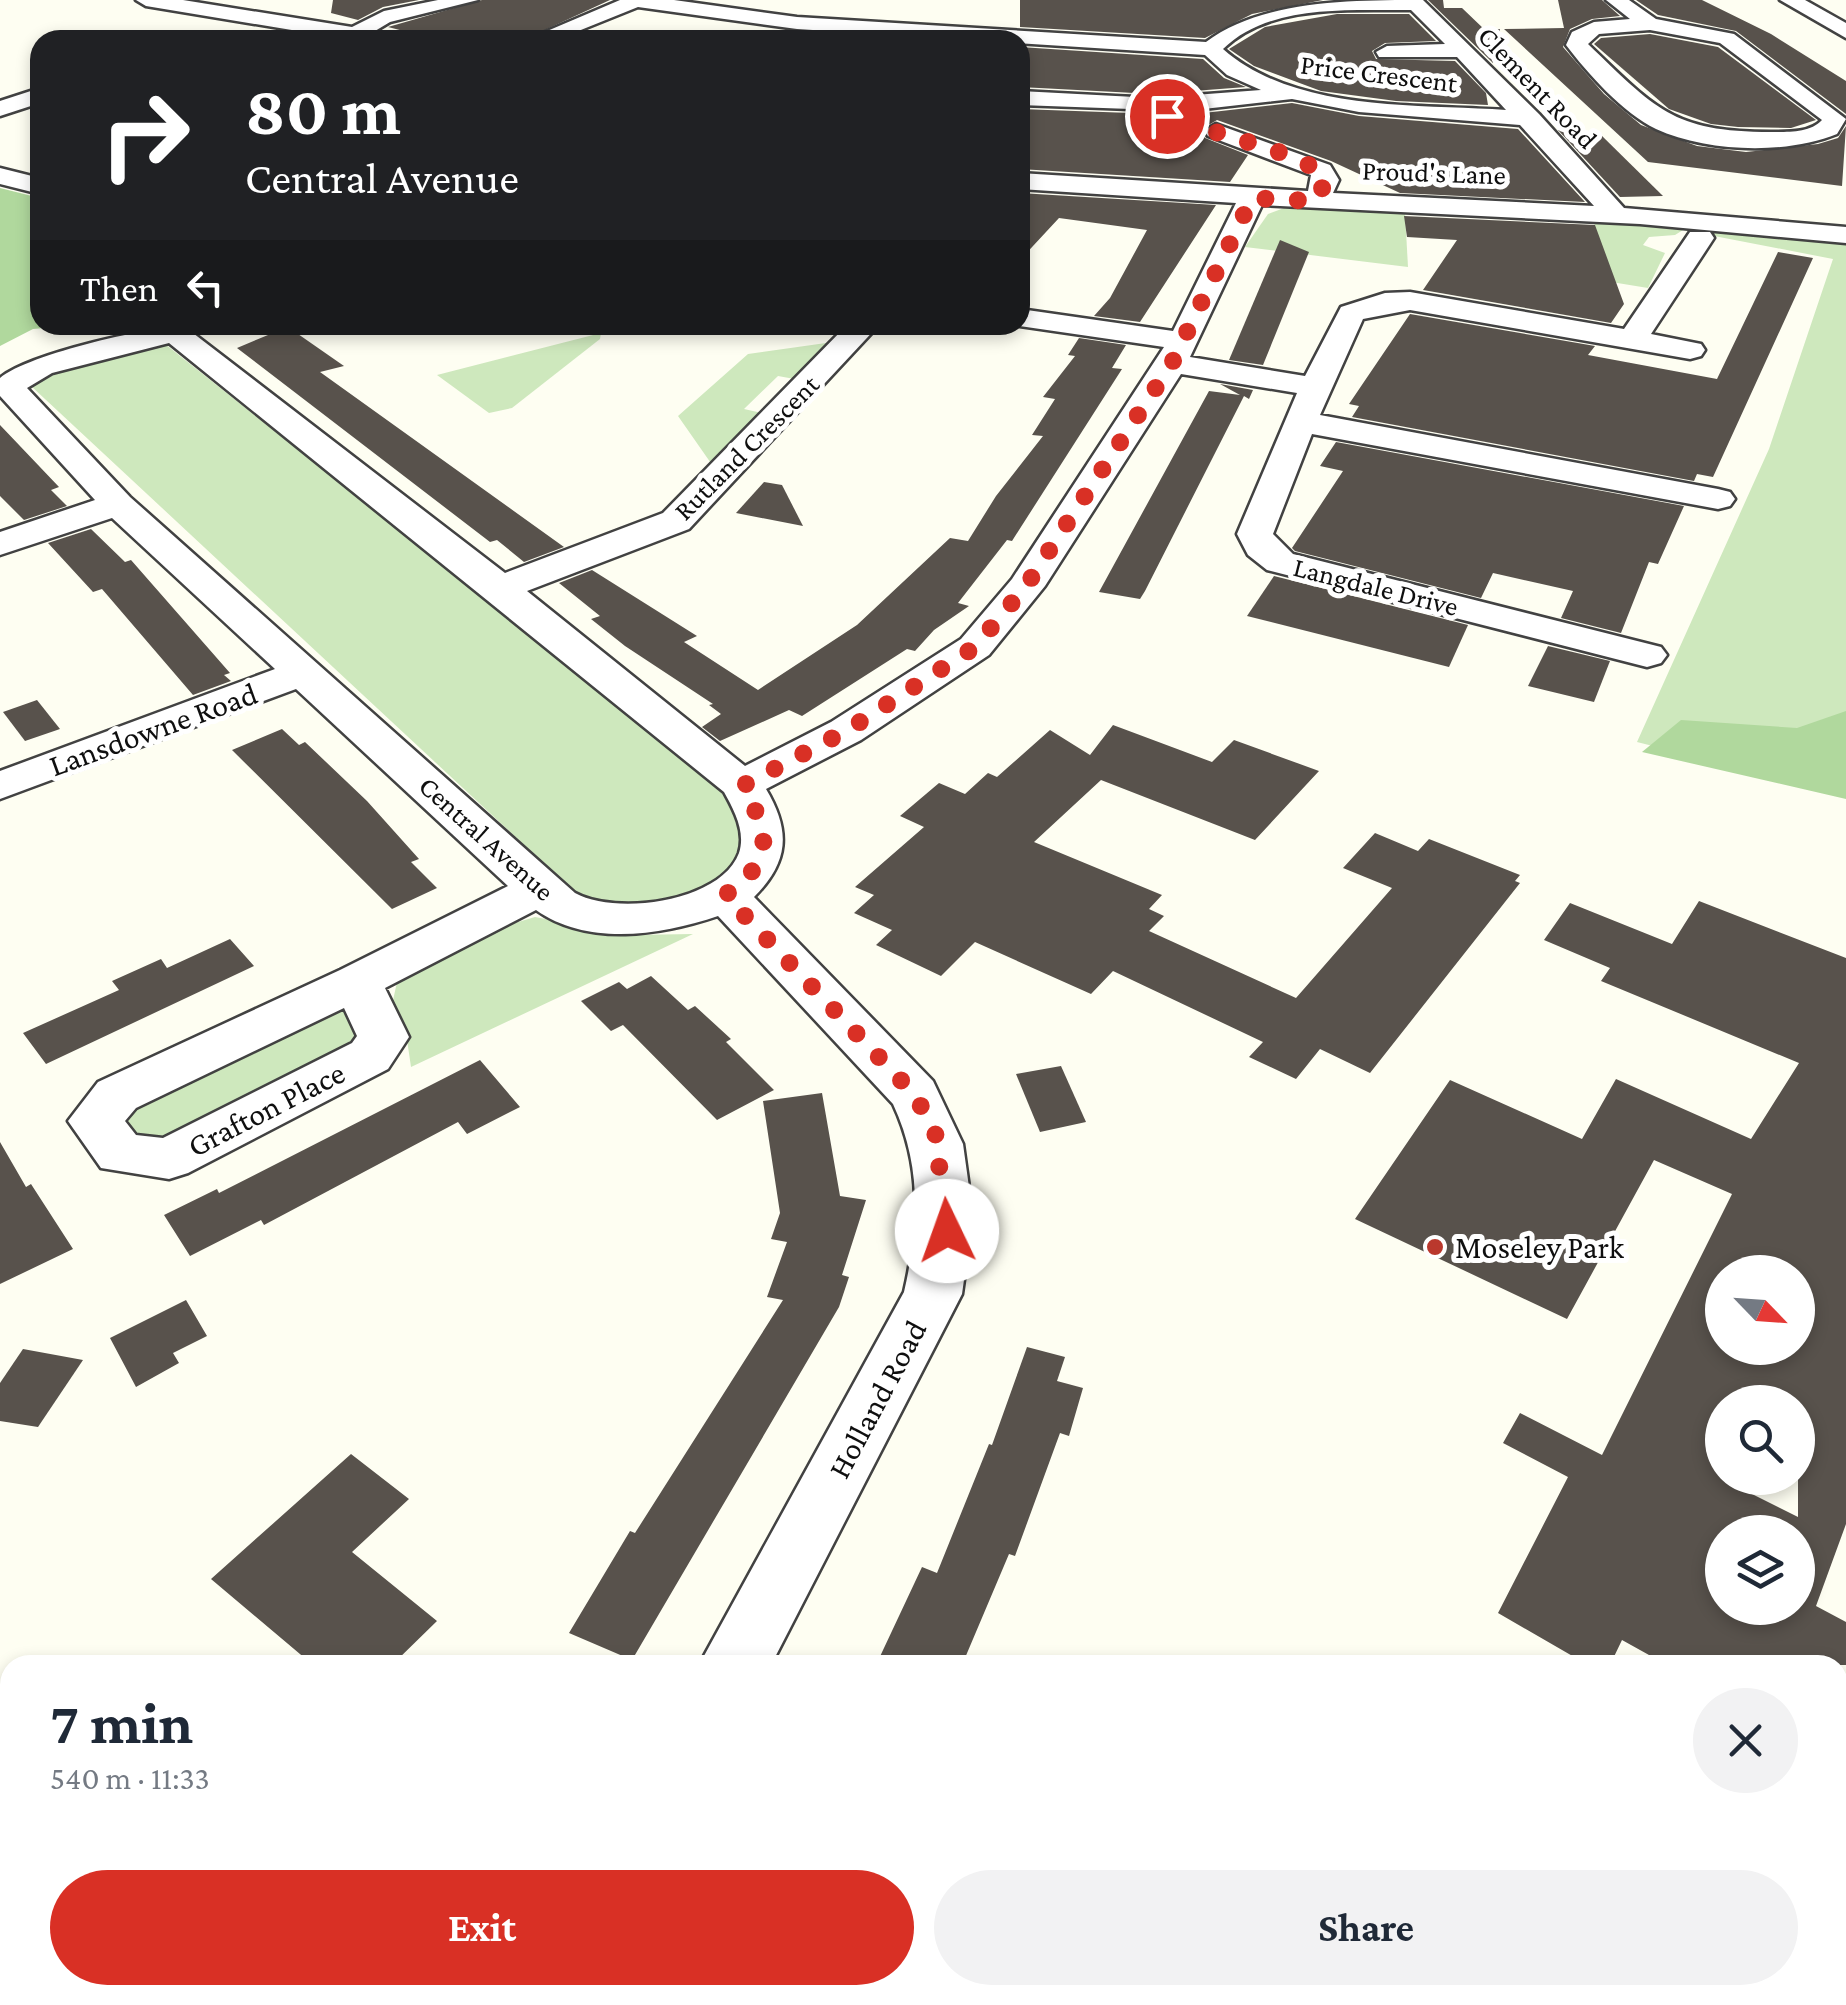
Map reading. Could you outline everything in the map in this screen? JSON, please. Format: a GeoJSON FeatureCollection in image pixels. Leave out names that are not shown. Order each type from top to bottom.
{"type":"FeatureCollection","features":[{"type":"Feature","properties":{"kind":"street"},"geometry":{"type":"LineString","coordinates":[[146,0],[341,30]]}},
{"type":"Feature","properties":{"kind":"street"},"geometry":{"type":"LineString","coordinates":[[289,20],[384,17],[468,0]]}},
{"type":"Feature","properties":{"kind":"street"},"geometry":{"type":"LineString","coordinates":[[562,30],[633,0],[798,23],[914,30]]}},
{"type":"Feature","properties":{"kind":"street"},"geometry":{"type":"LineString","coordinates":[[788,30],[839,0]]}},
{"type":"Feature","properties":{"kind":"street"},"geometry":{"type":"LineString","coordinates":[[1252,0],[1275,11]]}},
{"type":"Feature","properties":{"kind":"street"},"geometry":{"type":"LineString","coordinates":[[1616,0],[1650,24],[1726,38],[1835,118],[1835,125],[1830,132],[1814,136],[1768,139],[1715,137],[1659,122],[1577,45],[1579,36],[1594,28],[1650,24]]}},
{"type":"Feature","properties":{"kind":"street"},"geometry":{"type":"LineString","coordinates":[[1790,0],[1846,32]]}},
{"type":"Feature","properties":{"kind":"street","name":"Price Crescent"},"geometry":{"type":"LineString","coordinates":[[1412,2],[1275,11],[1225,31],[1211,48],[1246,78],[1288,93],[1531,119]]}},
{"type":"Feature","properties":{"kind":"street","name":"Clement Road"},"geometry":{"type":"LineString","coordinates":[[1412,2],[1531,119],[1616,213]]}},
{"type":"Feature","properties":{"kind":"street"},"geometry":{"type":"LineString","coordinates":[[362,30],[384,17]]}},
{"type":"Feature","properties":{"kind":"street"},"geometry":{"type":"LineString","coordinates":[[1030,37],[1211,48]]}},
{"type":"Feature","properties":{"kind":"street"},"geometry":{"type":"LineString","coordinates":[[1386,52],[1460,50]]}},
{"type":"Feature","properties":{"kind":"street"},"geometry":{"type":"LineString","coordinates":[[1030,99],[1207,107],[1288,93]]}},
{"type":"Feature","properties":{"kind":"street"},"geometry":{"type":"LineString","coordinates":[[0,109],[30,98]]}},
{"type":"Feature","properties":{"kind":"street"},"geometry":{"type":"LineString","coordinates":[[1172,107],[1167,116],[1175,124],[1216,131],[1321,170],[1326,180],[1316,201]]}},
{"type":"Feature","properties":{"kind":"street"},"geometry":{"type":"LineString","coordinates":[[1207,107],[1233,117],[1216,131]]}},
{"type":"Feature","properties":{"kind":"street"},"geometry":{"type":"LineString","coordinates":[[0,176],[30,184]]}},
{"type":"Feature","properties":{"kind":"street","name":"Proud's Lane"},"geometry":{"type":"LineString","coordinates":[[1030,182],[1252,198],[1616,213],[1846,234]]}},
{"type":"Feature","properties":{"kind":"street"},"geometry":{"type":"LineString","coordinates":[[742,786],[846,731],[975,647],[1026,586],[1177,352],[1252,198]]}},
{"type":"Feature","properties":{"kind":"street"},"geometry":{"type":"LineString","coordinates":[[1632,340],[1696,243],[1649,240]]}},
{"type":"Feature","properties":{"kind":"street","name":"Langdale Drive"},"geometry":{"type":"LineString","coordinates":[[1647,655],[1518,607],[1280,562],[1262,547],[1255,534],[1351,313],[1386,302],[1434,304],[1690,350]]}},
{"type":"Feature","properties":{"kind":"street"},"geometry":{"type":"LineString","coordinates":[[1030,320],[1177,352],[1309,404],[1485,464],[1718,498]]}},
{"type":"Feature","properties":{"kind":"street","name":"Central Avenue"},"geometry":{"type":"LineString","coordinates":[[152,335],[27,373],[10,387],[118,504],[539,888],[570,910],[651,920],[725,895],[753,876],[763,848],[761,818],[742,786],[184,335]]}},
{"type":"Feature","properties":{"kind":"street","name":"Rutland Crescent"},"geometry":{"type":"LineString","coordinates":[[500,588],[676,521],[716,484],[855,335]]}},
{"type":"Feature","properties":{"kind":"street"},"geometry":{"type":"LineString","coordinates":[[0,544],[118,504]]}},
{"type":"Feature","properties":{"kind":"street","name":"Lansdowne Road"},"geometry":{"type":"LineString","coordinates":[[0,786],[305,672]]}},
{"type":"Feature","properties":{"kind":"street","name":"Grafton Place"},"geometry":{"type":"LineString","coordinates":[[357,982],[383,1037],[370,1056],[169,1159],[120,1154],[94,1121],[117,1094],[357,982],[539,888]]}},
{"type":"Feature","properties":{"kind":"street","name":"Holland Road"},"geometry":{"type":"LineString","coordinates":[[725,895],[914,1094],[935,1131],[947,1231],[933,1294],[739,1655]]}},
{"type":"Feature","properties":{"kind":"green space"},"geometry":{"type":"Polygon","coordinates":[[[0,188],[30,196],[30,331],[0,346],[0,188]]]}},
{"type":"Feature","properties":{"kind":"green space"},"geometry":{"type":"Polygon","coordinates":[[[1284,208],[1405,213],[1408,267],[1245,247],[1268,214],[1284,208]]]}},
{"type":"Feature","properties":{"kind":"green space"},"geometry":{"type":"Polygon","coordinates":[[[1594,223],[1670,225],[1846,241],[1846,795],[1637,742],[1769,449],[1833,259],[1683,230],[1675,235],[1649,237],[1643,245],[1665,253],[1648,288],[1593,279],[1606,259],[1594,223]]]}},
{"type":"Feature","properties":{"kind":"green space"},"geometry":{"type":"Polygon","coordinates":[[[601,335],[512,408],[489,413],[437,375],[601,335]]]}},
{"type":"Feature","properties":{"kind":"green space"},"geometry":{"type":"Polygon","coordinates":[[[833,342],[800,380],[778,376],[744,409],[766,414],[715,469],[678,416],[748,354],[833,342]]]}},
{"type":"Feature","properties":{"kind":"green space"},"geometry":{"type":"Polygon","coordinates":[[[165,344],[707,775],[730,801],[742,824],[741,851],[731,867],[697,891],[654,905],[617,908],[580,897],[31,386],[40,376],[165,344]]]}},
{"type":"Feature","properties":{"kind":"green space"},"geometry":{"type":"Polygon","coordinates":[[[1846,711],[1846,799],[1642,752],[1681,720],[1797,728],[1846,711]]]}},
{"type":"Feature","properties":{"kind":"green space"},"geometry":{"type":"Polygon","coordinates":[[[535,917],[632,935],[693,934],[411,1067],[405,1026],[392,1005],[397,982],[505,926],[535,917]]]}},
{"type":"Feature","properties":{"kind":"green space"},"geometry":{"type":"Polygon","coordinates":[[[325,1011],[352,1011],[359,1032],[348,1049],[163,1141],[135,1139],[121,1130],[130,1103],[325,1011]]]}},
{"type":"Feature","properties":{"kind":"building"},"geometry":{"type":"Polygon","coordinates":[[[333,0],[419,0],[383,7],[358,20],[331,13],[333,0]]]}},
{"type":"Feature","properties":{"kind":"building"},"geometry":{"type":"Polygon","coordinates":[[[482,0],[610,0],[545,30],[388,27],[482,0]]]}},
{"type":"Feature","properties":{"kind":"building"},"geometry":{"type":"Polygon","coordinates":[[[1020,0],[1323,0],[1252,14],[1205,38],[1020,27],[1020,0]]]}},
{"type":"Feature","properties":{"kind":"building"},"geometry":{"type":"Polygon","coordinates":[[[1428,0],[1443,0],[1444,8],[1462,8],[1485,30],[1500,29],[1493,63],[1428,0]]]}},
{"type":"Feature","properties":{"kind":"building"},"geometry":{"type":"Polygon","coordinates":[[[1558,0],[1602,0],[1620,16],[1592,19],[1570,29],[1563,47],[1604,94],[1641,125],[1697,146],[1746,152],[1818,144],[1838,138],[1846,126],[1842,186],[1648,162],[1504,29],[1564,28],[1558,0]]]}},
{"type":"Feature","properties":{"kind":"building"},"geometry":{"type":"Polygon","coordinates":[[[1636,0],[1702,0],[1771,34],[1846,81],[1846,114],[1736,31],[1658,15],[1636,0]]]}},
{"type":"Feature","properties":{"kind":"building"},"geometry":{"type":"Polygon","coordinates":[[[1337,14],[1409,14],[1436,41],[1385,43],[1372,51],[1376,59],[1455,61],[1486,93],[1488,105],[1396,101],[1321,91],[1254,66],[1229,49],[1265,27],[1337,14]]]}},
{"type":"Feature","properties":{"kind":"building"},"geometry":{"type":"Polygon","coordinates":[[[1650,34],[1718,47],[1816,120],[1791,128],[1738,127],[1711,124],[1669,109],[1594,44],[1601,38],[1650,34]]]}},
{"type":"Feature","properties":{"kind":"building"},"geometry":{"type":"Polygon","coordinates":[[[1030,48],[1203,59],[1224,78],[1246,87],[1154,94],[1030,88],[1030,48]]]}},
{"type":"Feature","properties":{"kind":"building"},"geometry":{"type":"Polygon","coordinates":[[[1292,103],[1359,116],[1518,129],[1585,202],[1400,193],[1331,161],[1217,120],[1200,130],[1205,138],[1248,155],[1230,182],[1030,170],[1030,109],[1186,115],[1292,103]]]}},
{"type":"Feature","properties":{"kind":"building"},"geometry":{"type":"Polygon","coordinates":[[[1558,130],[1600,134],[1663,196],[1620,197],[1558,130]]]}},
{"type":"Feature","properties":{"kind":"building"},"geometry":{"type":"Polygon","coordinates":[[[1030,194],[1216,205],[1140,322],[1094,316],[1110,298],[1147,230],[1059,218],[1030,249],[1030,194]]]}},
{"type":"Feature","properties":{"kind":"building"},"geometry":{"type":"Polygon","coordinates":[[[1404,216],[1595,225],[1624,304],[1611,323],[1423,290],[1457,240],[1407,237],[1404,216]]]}},
{"type":"Feature","properties":{"kind":"building"},"geometry":{"type":"Polygon","coordinates":[[[1280,240],[1309,252],[1263,365],[1229,360],[1280,240]]]}},
{"type":"Feature","properties":{"kind":"building"},"geometry":{"type":"Polygon","coordinates":[[[1778,252],[1813,258],[1713,477],[1697,474],[1694,481],[1352,417],[1359,406],[1349,404],[1410,314],[1595,346],[1588,355],[1717,379],[1778,252]]]}},
{"type":"Feature","properties":{"kind":"building"},"geometry":{"type":"Polygon","coordinates":[[[268,335],[299,335],[344,366],[320,372],[564,547],[524,562],[497,540],[490,542],[237,348],[268,335]]]}},
{"type":"Feature","properties":{"kind":"building"},"geometry":{"type":"Polygon","coordinates":[[[1079,338],[1126,345],[1112,368],[1122,369],[1012,541],[1007,540],[958,603],[969,606],[934,630],[915,651],[907,649],[802,716],[789,710],[720,741],[702,727],[721,714],[709,705],[713,704],[625,646],[591,619],[600,616],[559,583],[592,570],[697,636],[684,642],[758,690],[857,625],[950,538],[968,541],[996,496],[1043,436],[1032,435],[1055,399],[1043,397],[1075,356],[1068,355],[1079,338]]]}},
{"type":"Feature","properties":{"kind":"building"},"geometry":{"type":"Polygon","coordinates":[[[1220,384],[1253,390],[1249,399],[1244,396],[1145,591],[1140,599],[1099,592],[1209,391],[1240,395],[1220,384]]]}},
{"type":"Feature","properties":{"kind":"building"},"geometry":{"type":"Polygon","coordinates":[[[0,425],[59,487],[51,490],[67,506],[24,520],[0,496],[0,425]]]}},
{"type":"Feature","properties":{"kind":"building"},"geometry":{"type":"Polygon","coordinates":[[[1336,442],[1684,506],[1658,564],[1649,562],[1621,633],[1561,618],[1573,591],[1493,573],[1481,598],[1295,551],[1292,548],[1343,471],[1320,466],[1336,442]]]}},
{"type":"Feature","properties":{"kind":"building"},"geometry":{"type":"Polygon","coordinates":[[[764,482],[782,485],[803,526],[736,513],[764,482]]]}},
{"type":"Feature","properties":{"kind":"building"},"geometry":{"type":"Polygon","coordinates":[[[91,529],[125,562],[131,560],[230,673],[224,675],[231,681],[193,695],[102,589],[93,592],[48,543],[91,529]]]}},
{"type":"Feature","properties":{"kind":"building"},"geometry":{"type":"Polygon","coordinates":[[[1274,576],[1468,625],[1449,667],[1247,616],[1274,576]]]}},
{"type":"Feature","properties":{"kind":"building"},"geometry":{"type":"Polygon","coordinates":[[[1548,646],[1610,661],[1594,702],[1528,686],[1548,646]]]}},
{"type":"Feature","properties":{"kind":"building"},"geometry":{"type":"Polygon","coordinates":[[[37,700],[60,729],[25,741],[3,712],[37,700]]]}},
{"type":"Feature","properties":{"kind":"building"},"geometry":{"type":"Polygon","coordinates":[[[1113,725],[1212,762],[1234,740],[1319,771],[1255,840],[1101,780],[1034,842],[1162,895],[1149,909],[1164,916],[1149,931],[1296,998],[1392,888],[1343,868],[1375,833],[1418,851],[1429,839],[1520,875],[1515,881],[1520,883],[1370,1073],[1320,1049],[1296,1079],[1249,1057],[1263,1042],[1113,971],[1091,994],[975,942],[941,976],[876,945],[892,930],[854,913],[874,895],[855,887],[924,827],[900,816],[939,783],[965,794],[988,773],[997,777],[1050,730],[1090,755],[1113,725]]]}},
{"type":"Feature","properties":{"kind":"building"},"geometry":{"type":"Polygon","coordinates":[[[282,729],[299,745],[305,742],[367,801],[419,859],[411,862],[437,888],[392,909],[232,750],[282,729]]]}},
{"type":"Feature","properties":{"kind":"building"},"geometry":{"type":"Polygon","coordinates":[[[1699,901],[1846,958],[1846,1524],[1816,1606],[1846,1622],[1846,1655],[1649,1655],[1622,1640],[1615,1655],[1571,1655],[1498,1613],[1568,1477],[1503,1443],[1520,1413],[1602,1455],[1732,1194],[1654,1160],[1567,1319],[1355,1219],[1450,1080],[1582,1139],[1616,1079],[1751,1139],[1799,1063],[1601,981],[1610,968],[1544,940],[1570,903],[1672,944],[1699,901]],[[1705,1385],[1705,1495],[1754,1495],[1794,1515],[1705,1515],[1705,1625],[1815,1625],[1815,1515],[1798,1515],[1798,1495],[1815,1495],[1815,1385],[1705,1385]]]}},
{"type":"Feature","properties":{"kind":"building"},"geometry":{"type":"Polygon","coordinates":[[[230,939],[254,966],[46,1064],[23,1033],[119,990],[112,981],[161,959],[167,968],[230,939]]]}},
{"type":"Feature","properties":{"kind":"building"},"geometry":{"type":"Polygon","coordinates":[[[651,976],[688,1010],[695,1006],[731,1039],[726,1042],[774,1090],[717,1120],[623,1025],[611,1031],[581,1001],[619,982],[627,989],[651,976]]]}},
{"type":"Feature","properties":{"kind":"building"},"geometry":{"type":"Polygon","coordinates":[[[480,1060],[520,1107],[467,1134],[458,1122],[264,1225],[261,1220],[190,1256],[164,1215],[217,1189],[219,1193],[480,1060]]]}},
{"type":"Feature","properties":{"kind":"building"},"geometry":{"type":"Polygon","coordinates":[[[1061,1066],[1086,1122],[1040,1132],[1016,1074],[1061,1066]]]}},
{"type":"Feature","properties":{"kind":"building"},"geometry":{"type":"Polygon","coordinates":[[[822,1093],[840,1196],[866,1200],[842,1275],[849,1277],[839,1307],[635,1655],[620,1655],[569,1633],[630,1531],[635,1533],[783,1300],[767,1297],[787,1242],[771,1239],[780,1213],[763,1101],[822,1093]]]}},
{"type":"Feature","properties":{"kind":"building"},"geometry":{"type":"Polygon","coordinates":[[[0,1142],[26,1187],[31,1184],[73,1249],[0,1284],[0,1142]]]}},
{"type":"Feature","properties":{"kind":"building"},"geometry":{"type":"Polygon","coordinates":[[[186,1300],[207,1336],[173,1353],[179,1363],[136,1387],[110,1338],[186,1300]]]}},
{"type":"Feature","properties":{"kind":"building"},"geometry":{"type":"Polygon","coordinates":[[[1027,1347],[1065,1357],[1057,1381],[1083,1388],[1069,1436],[1060,1433],[1015,1556],[1009,1554],[966,1655],[881,1655],[922,1567],[937,1573],[989,1444],[992,1445],[1027,1347]]]}},
{"type":"Feature","properties":{"kind":"building"},"geometry":{"type":"Polygon","coordinates":[[[23,1349],[83,1360],[38,1427],[0,1421],[0,1383],[23,1349]]]}},
{"type":"Feature","properties":{"kind":"building"},"geometry":{"type":"Polygon","coordinates":[[[351,1454],[409,1499],[352,1552],[437,1621],[402,1655],[301,1655],[211,1579],[351,1454]]]}},
{"type":"Feature","properties":{"kind":"place","name":"Moseley Park"},"geometry":{"type":"Point","coordinates":[1435,1247]}},
{"type":"Feature","properties":{"kind":"route"},"geometry":{"type":"LineString","coordinates":[[947,1231],[935,1131],[914,1094],[725,895],[753,876],[763,848],[761,818],[742,786],[846,731],[921,686],[975,647],[1026,586],[1172,363],[1252,198],[1316,201],[1326,180],[1321,170],[1216,131],[1175,124],[1167,116]]}}]}
